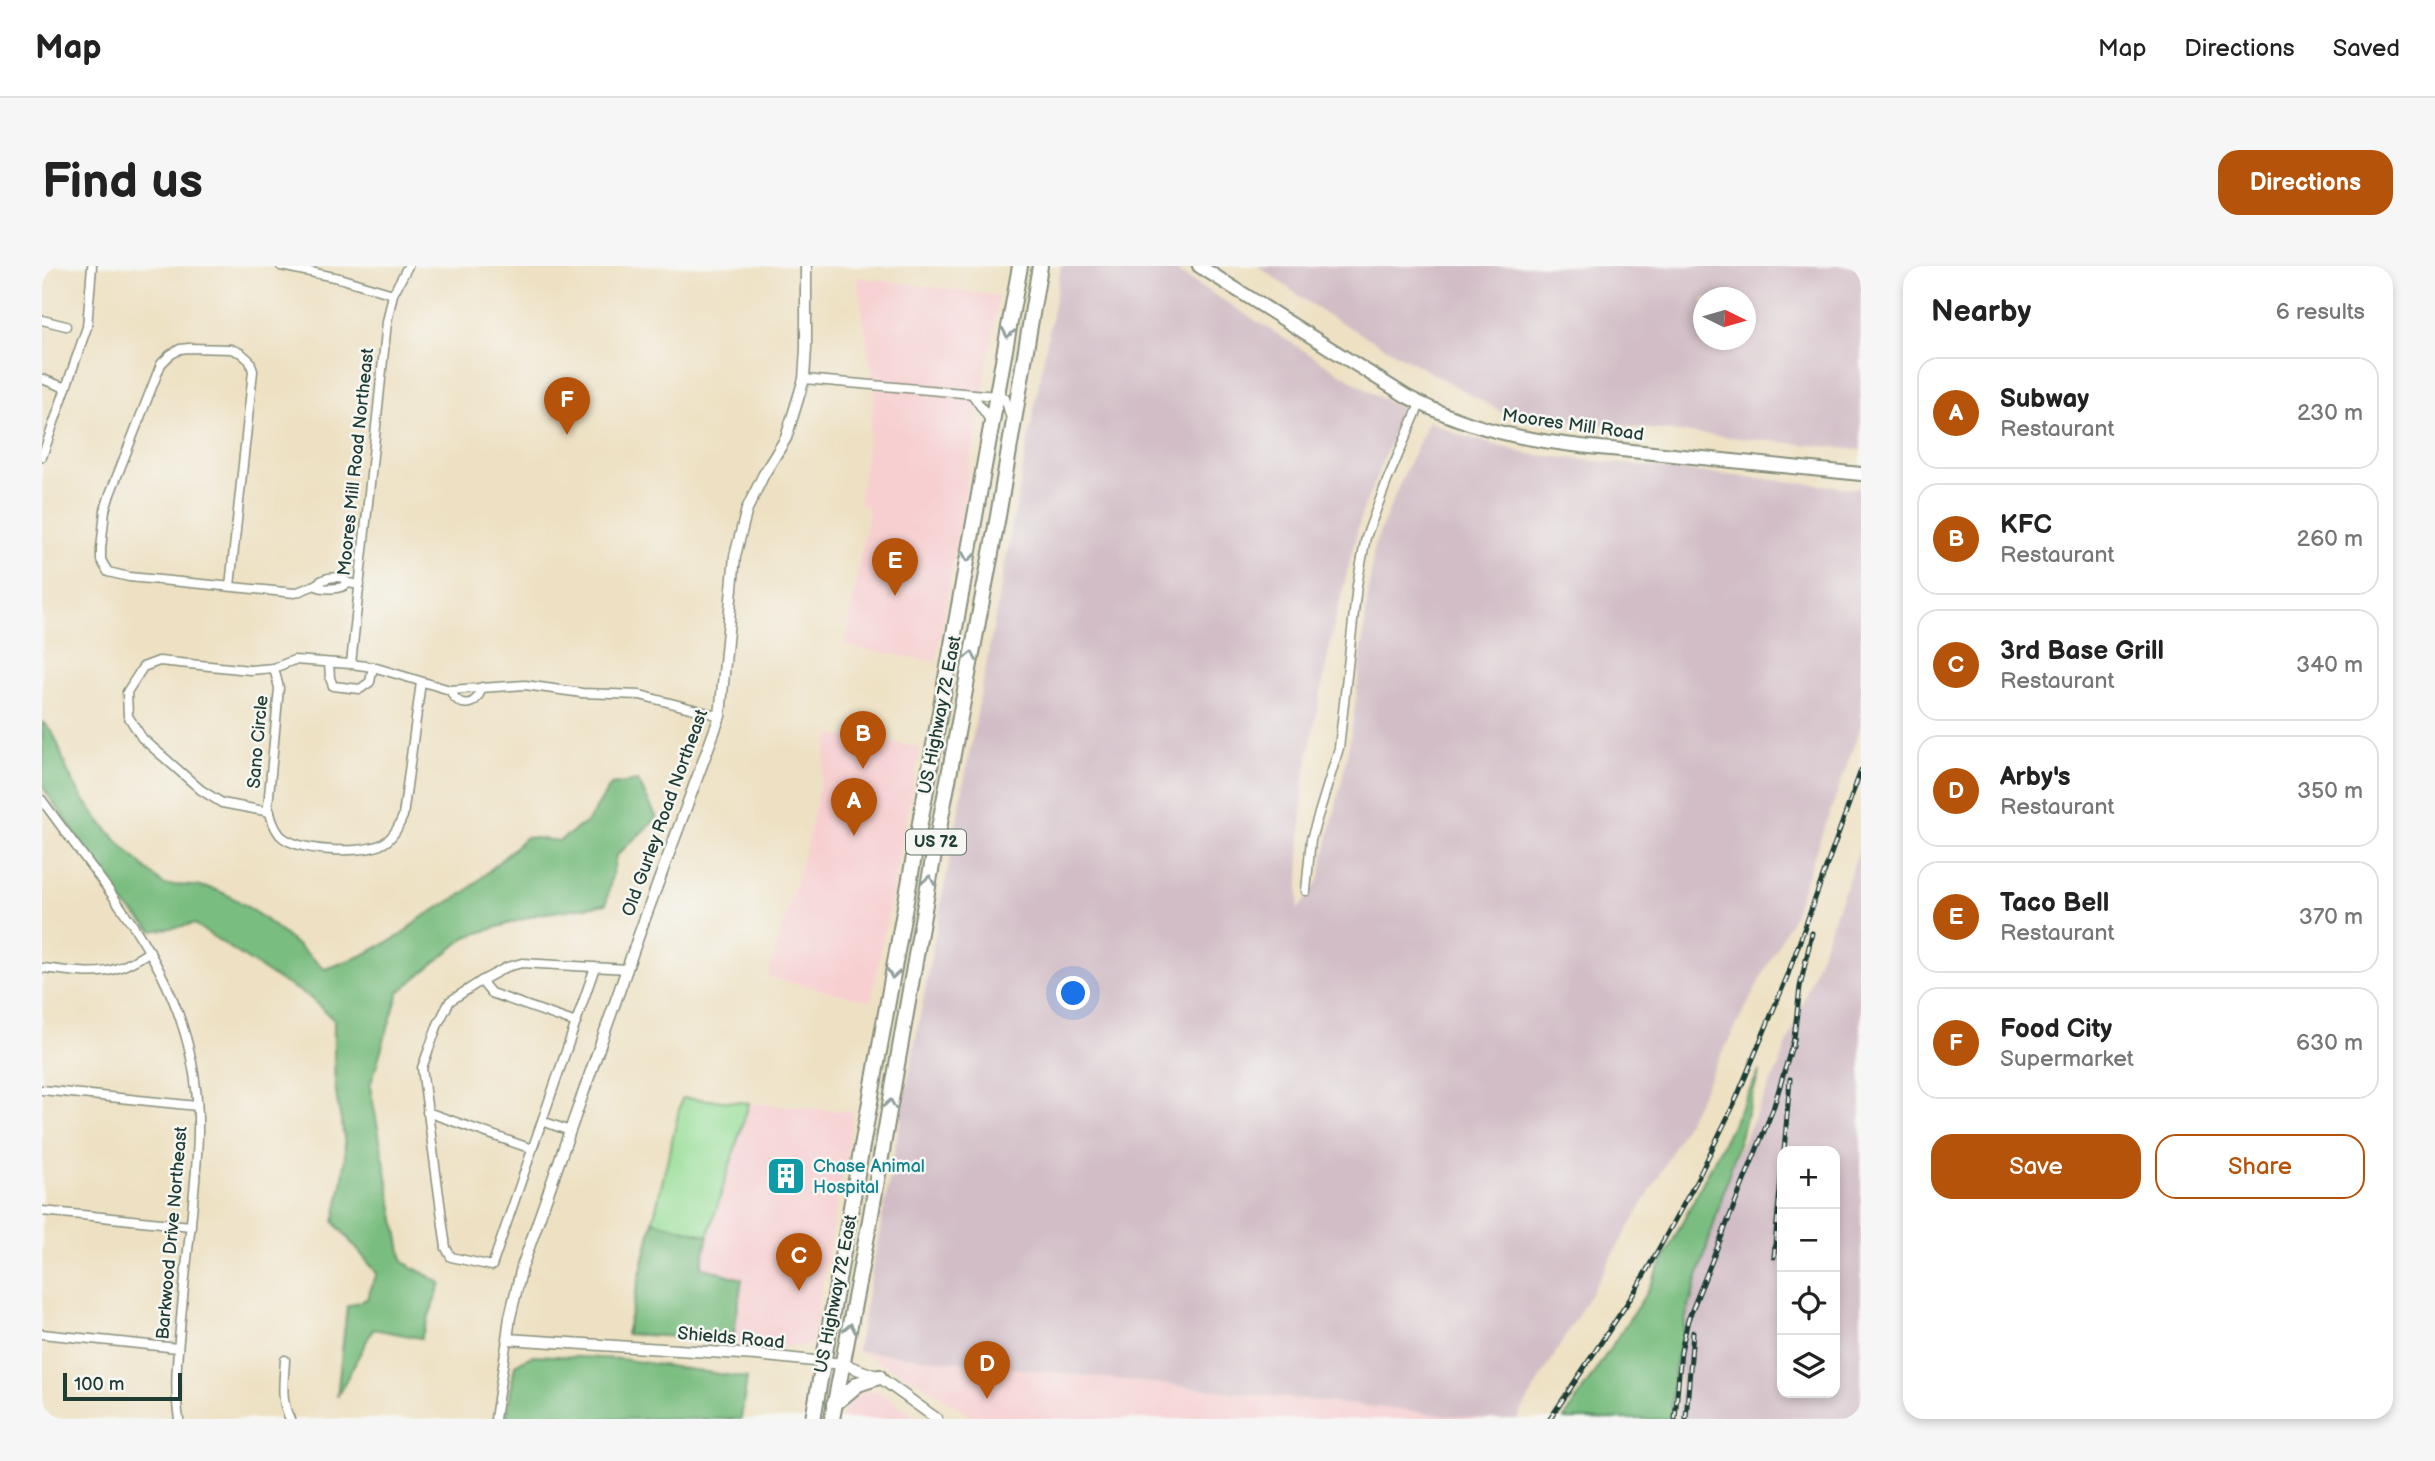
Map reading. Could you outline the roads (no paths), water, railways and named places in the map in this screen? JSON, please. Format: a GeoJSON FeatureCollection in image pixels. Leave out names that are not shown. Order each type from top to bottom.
{"type":"FeatureCollection","features":[{"type":"Feature","properties":{"kind":"highway","name":"US Highway 72 East"},"geometry":{"type":"LineString","coordinates":[[813,1419],[1020,266]]}},
{"type":"Feature","properties":{"kind":"highway","name":"US Highway 72 East"},"geometry":{"type":"LineString","coordinates":[[833,1412],[998,516],[1040,266]]}},
{"type":"Feature","properties":{"kind":"highway"},"geometry":{"type":"LineString","coordinates":[[1036,291],[1051,266]]}},
{"type":"Feature","properties":{"kind":"highway"},"geometry":{"type":"LineString","coordinates":[[833,1412],[858,1384],[880,1377]]}},
{"type":"Feature","properties":{"kind":"main road","name":"Moores Mill Road"},"geometry":{"type":"LineString","coordinates":[[1199,266],[1420,404],[1471,426],[1531,440],[1861,474]]}},
{"type":"Feature","properties":{"kind":"street"},"geometry":{"type":"LineString","coordinates":[[42,457],[87,327],[92,266]]}},
{"type":"Feature","properties":{"kind":"street"},"geometry":{"type":"LineString","coordinates":[[281,266],[339,278],[393,294]]}},
{"type":"Feature","properties":{"kind":"street","name":"Moores Mill Road Northeast"},"geometry":{"type":"LineString","coordinates":[[352,664],[387,322],[393,294],[408,266]]}},
{"type":"Feature","properties":{"kind":"street","name":"Old Gurley Road Northeast"},"geometry":{"type":"LineString","coordinates":[[495,1419],[510,1317],[522,1267],[720,716],[735,556],[747,509],[786,438],[804,379],[806,266]]}},
{"type":"Feature","properties":{"kind":"street"},"geometry":{"type":"LineString","coordinates":[[42,320],[66,326]]}},
{"type":"Feature","properties":{"kind":"street"},"geometry":{"type":"LineString","coordinates":[[230,586],[253,371],[250,361],[231,349],[180,349],[162,364],[110,494],[105,510],[101,560],[108,572],[117,575],[295,593],[333,577],[341,577],[348,583],[360,585]]}},
{"type":"Feature","properties":{"kind":"street"},"geometry":{"type":"LineString","coordinates":[[42,379],[66,388]]}},
{"type":"Feature","properties":{"kind":"street"},"geometry":{"type":"LineString","coordinates":[[804,379],[996,396],[1005,398],[1012,425]]}},
{"type":"Feature","properties":{"kind":"street"},"geometry":{"type":"LineString","coordinates":[[972,394],[992,424]]}},
{"type":"Feature","properties":{"kind":"street"},"geometry":{"type":"LineString","coordinates":[[1306,891],[1311,839],[1339,748],[1364,544],[1420,404]]}},
{"type":"Feature","properties":{"kind":"street"},"geometry":{"type":"LineString","coordinates":[[270,812],[222,803],[184,777],[142,738],[128,716],[127,692],[143,667],[159,661],[250,670],[274,668],[295,660],[352,664],[373,667],[450,690],[525,685],[582,693],[640,695],[720,716]]}},
{"type":"Feature","properties":{"kind":"street"},"geometry":{"type":"LineString","coordinates":[[329,663],[333,686],[360,689],[370,682],[373,667]]}},
{"type":"Feature","properties":{"kind":"street","name":"Sano Circle"},"geometry":{"type":"LineString","coordinates":[[274,668],[279,688],[268,806],[272,823],[282,837],[299,844],[351,850],[382,845],[396,832],[403,816],[421,682]]}},
{"type":"Feature","properties":{"kind":"street"},"geometry":{"type":"LineString","coordinates":[[450,690],[454,698],[462,703],[474,702],[479,698],[482,687]]}},
{"type":"Feature","properties":{"kind":"street","name":"Barkwood Drive Northeast"},"geometry":{"type":"LineString","coordinates":[[42,800],[132,920],[174,1001],[188,1042],[197,1106],[197,1166],[175,1380],[179,1419]]}},
{"type":"Feature","properties":{"kind":"street"},"geometry":{"type":"LineString","coordinates":[[42,968],[102,974],[132,964],[150,951]]}},
{"type":"Feature","properties":{"kind":"street"},"geometry":{"type":"LineString","coordinates":[[595,967],[492,1266],[451,1257],[446,1248],[422,1068],[438,1024],[450,1001],[507,967],[522,963],[595,967],[627,969]]}},
{"type":"Feature","properties":{"kind":"street"},"geometry":{"type":"LineString","coordinates":[[481,981],[491,993],[576,1023]]}},
{"type":"Feature","properties":{"kind":"street"},"geometry":{"type":"LineString","coordinates":[[42,1090],[197,1106]]}},
{"type":"Feature","properties":{"kind":"street"},"geometry":{"type":"LineString","coordinates":[[427,1112],[532,1149]]}},
{"type":"Feature","properties":{"kind":"street"},"geometry":{"type":"LineString","coordinates":[[542,1121],[570,1131]]}},
{"type":"Feature","properties":{"kind":"street"},"geometry":{"type":"LineString","coordinates":[[42,1211],[191,1226]]}},
{"type":"Feature","properties":{"kind":"street"},"geometry":{"type":"LineString","coordinates":[[42,1334],[178,1348]]}},
{"type":"Feature","properties":{"kind":"street","name":"Shields Road"},"geometry":{"type":"LineString","coordinates":[[507,1339],[823,1360],[880,1377],[937,1419]]}},
{"type":"Feature","properties":{"kind":"street"},"geometry":{"type":"LineString","coordinates":[[285,1360],[283,1397],[290,1419]]}},
{"type":"Feature","properties":{"kind":"railway"},"geometry":{"type":"LineString","coordinates":[[1550,1419],[1634,1293],[1696,1182],[1734,1104],[1787,977],[1861,770]]}},
{"type":"Feature","properties":{"kind":"railway"},"geometry":{"type":"LineString","coordinates":[[1793,1047],[1800,987],[1812,933]]}},
{"type":"Feature","properties":{"kind":"railway"},"geometry":{"type":"LineString","coordinates":[[1675,1419],[1681,1351],[1688,1320],[1773,1109],[1794,1039]]}},
{"type":"Feature","properties":{"kind":"railway"},"geometry":{"type":"LineString","coordinates":[[1784,1146],[1790,1079]]}},
{"type":"Feature","properties":{"kind":"railway"},"geometry":{"type":"LineString","coordinates":[[1774,1257],[1778,1209]]}},
{"type":"Feature","properties":{"kind":"railway"},"geometry":{"type":"LineString","coordinates":[[1686,1419],[1693,1332]]}},
{"type":"Feature","properties":{"kind":"place","name":"Food City"},"geometry":{"type":"Point","coordinates":[567,435]}},
{"type":"Feature","properties":{"kind":"place","name":"Taco Bell"},"geometry":{"type":"Point","coordinates":[895,596]}},
{"type":"Feature","properties":{"kind":"place","name":"KFC"},"geometry":{"type":"Point","coordinates":[863,769]}},
{"type":"Feature","properties":{"kind":"place","name":"Subway"},"geometry":{"type":"Point","coordinates":[854,836]}},
{"type":"Feature","properties":{"kind":"place","name":"Chase Animal Hospital"},"geometry":{"type":"Point","coordinates":[786,1176]}},
{"type":"Feature","properties":{"kind":"place","name":"3rd Base Grill"},"geometry":{"type":"Point","coordinates":[799,1291]}},
{"type":"Feature","properties":{"kind":"place","name":"Arby's"},"geometry":{"type":"Point","coordinates":[987,1399]}}]}
